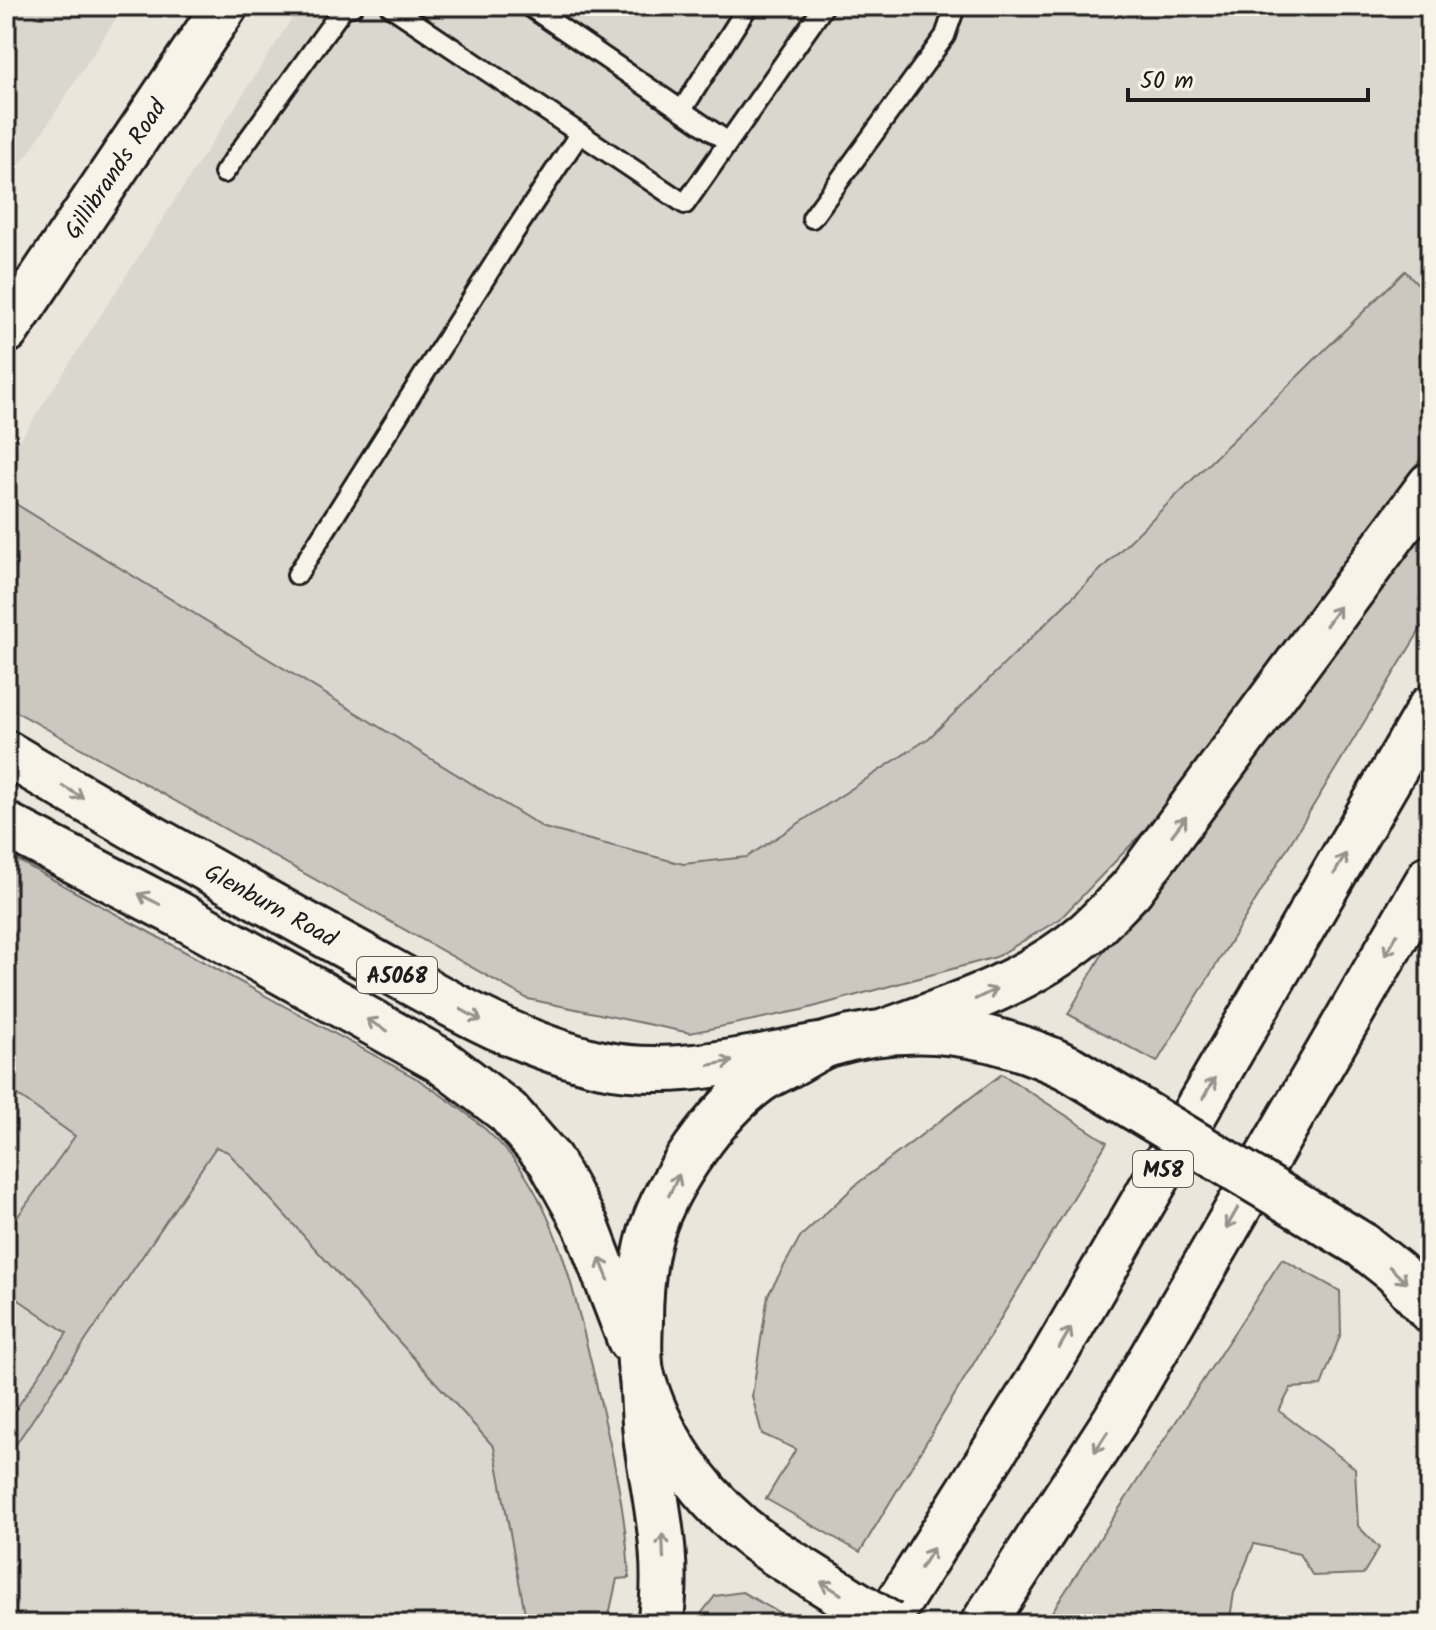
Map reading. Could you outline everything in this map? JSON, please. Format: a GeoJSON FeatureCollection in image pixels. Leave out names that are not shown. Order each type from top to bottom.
{"type":"FeatureCollection","features":[{"type":"Feature","properties":{"kind":"main road","name":"Gillibrands Road"},"geometry":{"type":"LineString","coordinates":[[6,331],[225,6]]}},
{"type":"Feature","properties":{"kind":"main road"},"geometry":{"type":"LineString","coordinates":[[887,1031],[973,1001],[1032,971],[1086,934],[1131,889],[1430,485]]}},
{"type":"Feature","properties":{"kind":"main road","name":"M58"},"geometry":{"type":"LineString","coordinates":[[887,1624],[1048,1366],[1430,708]]}},
{"type":"Feature","properties":{"kind":"main road","name":"Glenburn Road"},"geometry":{"type":"LineString","coordinates":[[6,753],[304,924],[488,1024],[550,1049],[604,1064],[645,1069],[691,1068],[825,1045]]}},
{"type":"Feature","properties":{"kind":"main road","name":"A5068"},"geometry":{"type":"LineString","coordinates":[[6,825],[178,914],[440,1060],[508,1112],[550,1160],[586,1225],[667,1436],[706,1493],[728,1517],[774,1552],[887,1624]]}},
{"type":"Feature","properties":{"kind":"main road"},"geometry":{"type":"LineString","coordinates":[[983,1624],[1116,1419],[1430,877]]}},
{"type":"Feature","properties":{"kind":"main road"},"geometry":{"type":"LineString","coordinates":[[279,970],[304,924]]}},
{"type":"Feature","properties":{"kind":"main road","name":"A5068"},"geometry":{"type":"LineString","coordinates":[[641,1372],[640,1291],[651,1232],[679,1173],[716,1121],[759,1082],[825,1045],[887,1031],[936,1031],[1001,1040],[1069,1068],[1362,1245],[1396,1272],[1430,1310]]}},
{"type":"Feature","properties":{"kind":"main road"},"geometry":{"type":"LineString","coordinates":[[641,1372],[647,1448],[663,1535],[664,1580],[660,1624]]}},
{"type":"Feature","properties":{"kind":"lane"},"geometry":{"type":"LineString","coordinates":[[224,173],[344,7],[353,6]]}},
{"type":"Feature","properties":{"kind":"lane"},"geometry":{"type":"LineString","coordinates":[[390,6],[685,204],[824,6]]}},
{"type":"Feature","properties":{"kind":"lane"},"geometry":{"type":"LineString","coordinates":[[529,6],[728,142]]}},
{"type":"Feature","properties":{"kind":"lane"},"geometry":{"type":"LineString","coordinates":[[682,110],[748,6]]}},
{"type":"Feature","properties":{"kind":"lane"},"geometry":{"type":"LineString","coordinates":[[812,218],[945,36],[953,13],[952,6]]}},
{"type":"Feature","properties":{"kind":"lane"},"geometry":{"type":"LineString","coordinates":[[297,575],[580,133]]}},
{"type":"Feature","properties":{"kind":"shaded area"},"geometry":{"type":"Polygon","coordinates":[[[6,6],[124,6],[29,153],[6,181],[6,6]]]}},
{"type":"Feature","properties":{"kind":"shaded area"},"geometry":{"type":"Polygon","coordinates":[[[300,6],[1430,6],[1430,282],[1424,291],[1405,271],[929,738],[747,857],[683,864],[544,828],[6,498],[6,462],[300,6]]]}},
{"type":"Feature","properties":{"kind":"shaded area"},"geometry":{"type":"Polygon","coordinates":[[[1405,271],[1424,290],[1430,282],[1430,446],[1151,824],[1060,919],[996,957],[802,1010],[690,1033],[528,999],[6,706],[6,498],[544,828],[683,864],[747,857],[929,738],[1405,271]]]}},
{"type":"Feature","properties":{"kind":"shaded area"},"geometry":{"type":"Polygon","coordinates":[[[1430,524],[1430,614],[1157,1062],[1068,1014],[1124,916],[1430,524]]]}},
{"type":"Feature","properties":{"kind":"shaded area"},"geometry":{"type":"Polygon","coordinates":[[[6,854],[416,1078],[473,1118],[521,1169],[546,1214],[565,1262],[615,1469],[629,1578],[617,1579],[607,1624],[527,1624],[494,1447],[228,1152],[216,1147],[6,1459],[6,1424],[67,1333],[6,1291],[6,1233],[75,1136],[6,1087],[6,854]]]}},
{"type":"Feature","properties":{"kind":"shaded area"},"geometry":{"type":"Polygon","coordinates":[[[6,1000],[229,1148],[498,1445],[532,1624],[6,1624],[6,1000]]]}},
{"type":"Feature","properties":{"kind":"shaded area"},"geometry":{"type":"Polygon","coordinates":[[[1002,1074],[1107,1142],[860,1552],[766,1499],[796,1449],[762,1434],[752,1396],[768,1295],[800,1237],[858,1183],[1002,1074]]]}},
{"type":"Feature","properties":{"kind":"shaded area"},"geometry":{"type":"Polygon","coordinates":[[[1282,1259],[1340,1291],[1341,1333],[1321,1386],[1291,1388],[1279,1411],[1355,1468],[1358,1526],[1379,1548],[1363,1574],[1313,1576],[1299,1554],[1254,1544],[1234,1593],[1229,1624],[1044,1624],[1282,1259]]]}},
{"type":"Feature","properties":{"kind":"shaded area"},"geometry":{"type":"Polygon","coordinates":[[[742,1592],[780,1613],[780,1624],[693,1624],[715,1596],[742,1592]]]}}]}
